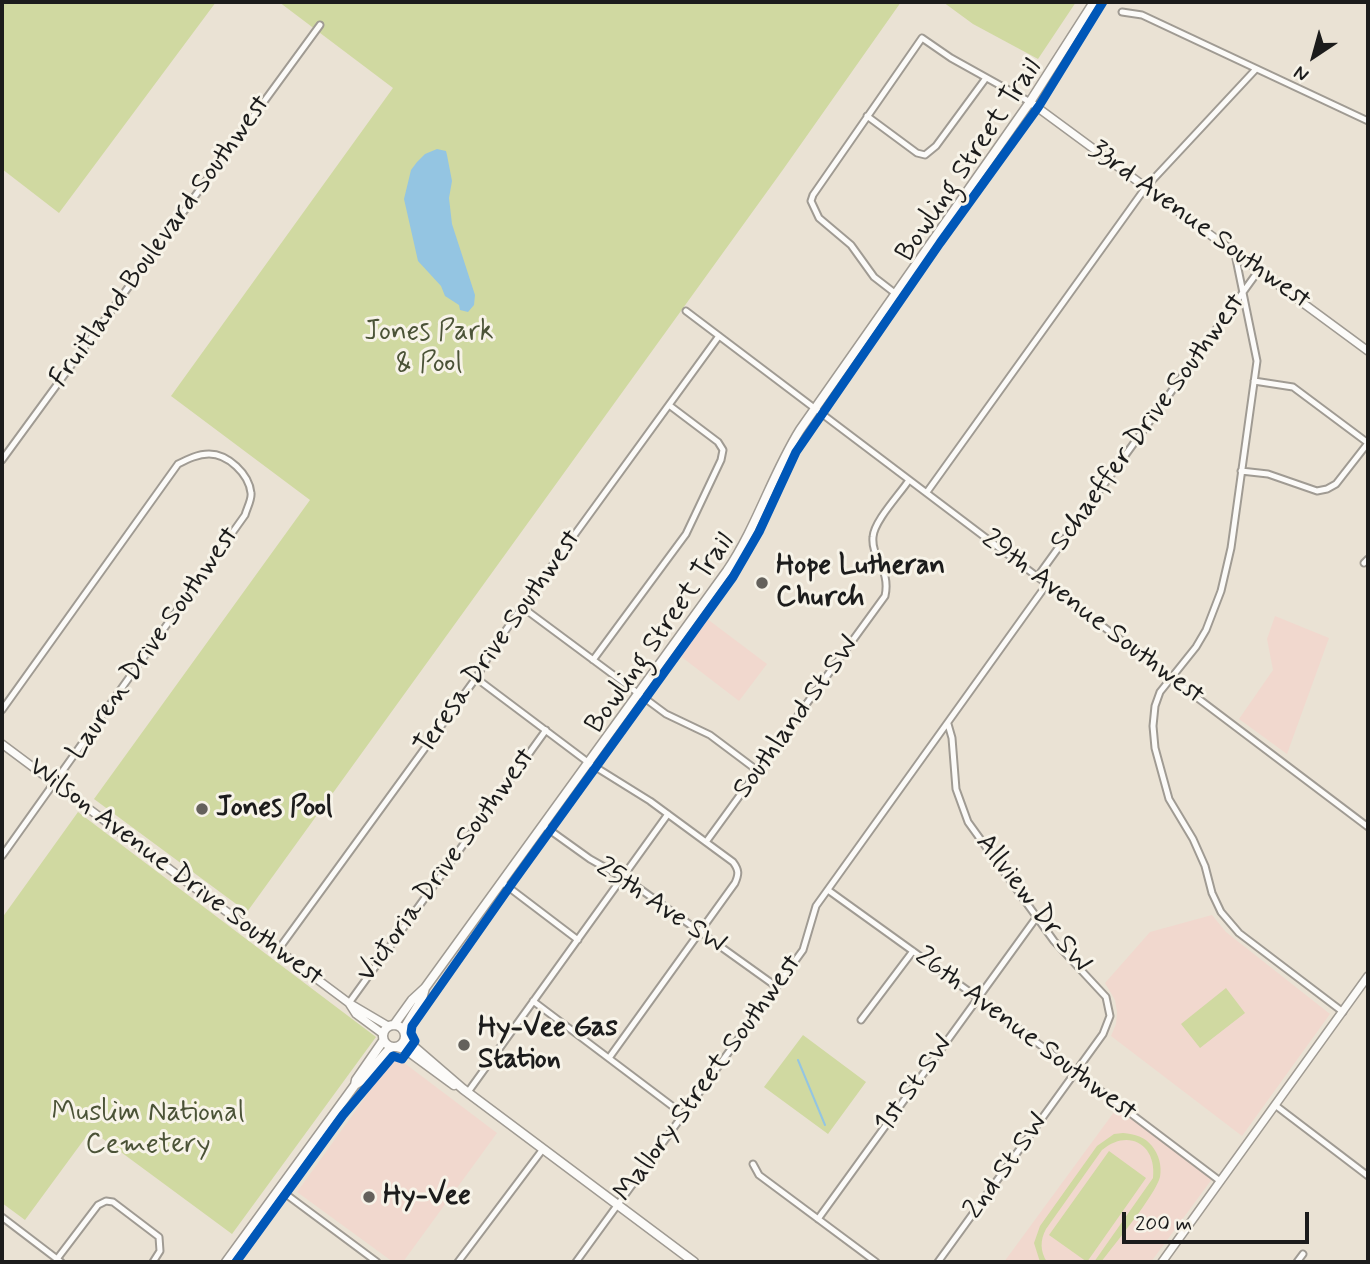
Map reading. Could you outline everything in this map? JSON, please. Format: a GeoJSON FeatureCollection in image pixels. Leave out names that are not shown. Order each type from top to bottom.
{"type":"FeatureCollection","features":[{"type":"Feature","properties":{"kind":"main road"},"geometry":{"type":"LineString","coordinates":[[227,1262],[355,1085],[387,1031],[425,988],[503,883],[734,562],[784,458],[815,409],[1030,102],[1094,2]]}},
{"type":"Feature","properties":{"kind":"main road"},"geometry":{"type":"LineString","coordinates":[[355,1085],[363,1081],[385,1053],[395,1047],[404,1035],[425,988]]}},
{"type":"Feature","properties":{"kind":"main road"},"geometry":{"type":"LineString","coordinates":[[387,1031],[404,1035],[466,1091],[694,1262]]}},
{"type":"Feature","properties":{"kind":"main road"},"geometry":{"type":"LineString","coordinates":[[387,1031],[395,1047]]}},
{"type":"Feature","properties":{"kind":"main road"},"geometry":{"type":"LineString","coordinates":[[395,1047],[405,1049],[455,1086],[466,1091]]}},
{"type":"Feature","properties":{"kind":"street"},"geometry":{"type":"LineString","coordinates":[[1122,12],[1142,15],[1368,121]]}},
{"type":"Feature","properties":{"kind":"street","name":"Fruitland Boulevard Southwest"},"geometry":{"type":"LineString","coordinates":[[2,460],[320,25]]}},
{"type":"Feature","properties":{"kind":"street"},"geometry":{"type":"LineString","coordinates":[[897,295],[874,277],[851,244],[819,218],[811,201],[867,116],[922,38],[1030,102]]}},
{"type":"Feature","properties":{"kind":"street"},"geometry":{"type":"LineString","coordinates":[[927,492],[1146,187],[1256,69]]}},
{"type":"Feature","properties":{"kind":"street"},"geometry":{"type":"LineString","coordinates":[[867,116],[917,153],[925,155],[936,146],[986,78]]}},
{"type":"Feature","properties":{"kind":"street","name":"33rd Avenue Southwest"},"geometry":{"type":"LineString","coordinates":[[1030,102],[1368,351]]}},
{"type":"Feature","properties":{"kind":"street"},"geometry":{"type":"LineString","coordinates":[[1235,252],[1256,361],[1231,548],[1222,591],[1201,639],[1160,692],[1153,726],[1155,748],[1169,800],[1193,839],[1221,912],[1239,933],[1342,1012]]}},
{"type":"Feature","properties":{"kind":"street","name":"Schaeffer Drive Southwest"},"geometry":{"type":"LineString","coordinates":[[1038,576],[1260,269]]}},
{"type":"Feature","properties":{"kind":"street","name":"29th Avenue Southwest"},"geometry":{"type":"LineString","coordinates":[[687,312],[1366,825]]}},
{"type":"Feature","properties":{"kind":"street","name":"Teresa Drive Southwest"},"geometry":{"type":"LineString","coordinates":[[278,950],[476,678],[522,607],[719,336]]}},
{"type":"Feature","properties":{"kind":"street"},"geometry":{"type":"LineString","coordinates":[[1241,471],[1268,474],[1317,491],[1327,489],[1336,484],[1368,443],[1293,387],[1254,381]]}},
{"type":"Feature","properties":{"kind":"street"},"geometry":{"type":"LineString","coordinates":[[593,660],[686,534],[721,460],[723,450],[718,442],[669,405]]}},
{"type":"Feature","properties":{"kind":"street","name":"Lauren Drive Southwest"},"geometry":{"type":"LineString","coordinates":[[2,709],[178,464],[211,454],[231,462],[243,474],[251,494],[245,514],[2,856]]}},
{"type":"Feature","properties":{"kind":"street","name":"Southland St SW"},"geometry":{"type":"LineString","coordinates":[[706,842],[885,596],[888,584],[873,535],[877,525],[909,480]]}},
{"type":"Feature","properties":{"kind":"street","name":"Schaeffer Drive Southwest"},"geometry":{"type":"LineString","coordinates":[[828,890],[1047,584]]}},
{"type":"Feature","properties":{"kind":"street"},"geometry":{"type":"LineString","coordinates":[[522,607],[666,714],[710,735],[758,771]]}},
{"type":"Feature","properties":{"kind":"street"},"geometry":{"type":"LineString","coordinates":[[476,678],[589,763],[668,814],[738,868],[735,883],[609,1058]]}},
{"type":"Feature","properties":{"kind":"street","name":"Allview Dr SW"},"geometry":{"type":"LineString","coordinates":[[948,724],[952,738],[953,777],[963,812],[1036,918],[1102,991],[1110,1008],[1104,1034],[1076,1072]]}},
{"type":"Feature","properties":{"kind":"street","name":"Victoria Drive Southwest"},"geometry":{"type":"LineString","coordinates":[[349,1003],[546,730]]}},
{"type":"Feature","properties":{"kind":"street","name":"Wilson Avenue Drive Southwest"},"geometry":{"type":"LineString","coordinates":[[2,744],[387,1031]]}},
{"type":"Feature","properties":{"kind":"street"},"geometry":{"type":"LineString","coordinates":[[466,1091],[668,814]]}},
{"type":"Feature","properties":{"kind":"street"},"geometry":{"type":"LineString","coordinates":[[1366,825],[1368,816]]}},
{"type":"Feature","properties":{"kind":"street","name":"25th Ave SW"},"geometry":{"type":"LineString","coordinates":[[544,826],[590,859],[623,877],[777,987]]}},
{"type":"Feature","properties":{"kind":"street"},"geometry":{"type":"LineString","coordinates":[[503,883],[578,940]]}},
{"type":"Feature","properties":{"kind":"street","name":"26th Avenue Southwest"},"geometry":{"type":"LineString","coordinates":[[828,890],[978,998],[1220,1181]]}},
{"type":"Feature","properties":{"kind":"street","name":"Mallory Street Southwest"},"geometry":{"type":"LineString","coordinates":[[576,1262],[803,950],[816,906],[828,890]]}},
{"type":"Feature","properties":{"kind":"street","name":"1st St SW"},"geometry":{"type":"LineString","coordinates":[[818,1219],[1036,918]]}},
{"type":"Feature","properties":{"kind":"street"},"geometry":{"type":"LineString","coordinates":[[862,1020],[913,951]]}},
{"type":"Feature","properties":{"kind":"street"},"geometry":{"type":"LineString","coordinates":[[1162,1262],[1368,976]]}},
{"type":"Feature","properties":{"kind":"street"},"geometry":{"type":"LineString","coordinates":[[533,1002],[684,1115]]}},
{"type":"Feature","properties":{"kind":"street","name":"2nd St SW"},"geometry":{"type":"LineString","coordinates":[[939,1262],[1076,1072]]}},
{"type":"Feature","properties":{"kind":"street"},"geometry":{"type":"LineString","coordinates":[[1275,1105],[1368,1176]]}},
{"type":"Feature","properties":{"kind":"street"},"geometry":{"type":"LineString","coordinates":[[458,1262],[543,1149]]}},
{"type":"Feature","properties":{"kind":"street"},"geometry":{"type":"LineString","coordinates":[[752,1164],[759,1175],[876,1262]]}},
{"type":"Feature","properties":{"kind":"street"},"geometry":{"type":"LineString","coordinates":[[279,1189],[377,1262]]}},
{"type":"Feature","properties":{"kind":"street"},"geometry":{"type":"LineString","coordinates":[[2,1217],[59,1260],[98,1205],[106,1201],[113,1202],[159,1237],[160,1251],[153,1262]]}},
{"type":"Feature","properties":{"kind":"street"},"geometry":{"type":"LineString","coordinates":[[1297,1262],[1303,1254]]}},
{"type":"Feature","properties":{"kind":"shaded area"},"geometry":{"type":"Polygon","coordinates":[[[1275,616],[1329,638],[1287,754],[1239,719],[1273,670],[1267,639],[1275,616]]]}},
{"type":"Feature","properties":{"kind":"shaded area"},"geometry":{"type":"Polygon","coordinates":[[[706,618],[767,664],[739,701],[679,655],[706,618]]]}},
{"type":"Feature","properties":{"kind":"shaded area"},"geometry":{"type":"Polygon","coordinates":[[[1212,915],[1226,932],[1330,1014],[1242,1136],[1111,1036],[1117,1012],[1115,1000],[1105,983],[1150,932],[1212,915]]]}},
{"type":"Feature","properties":{"kind":"shaded area"},"geometry":{"type":"Polygon","coordinates":[[[395,1056],[497,1133],[403,1262],[393,1262],[297,1192],[395,1056]]]}},
{"type":"Feature","properties":{"kind":"shaded area"},"geometry":{"type":"Polygon","coordinates":[[[1117,1108],[1212,1179],[1151,1262],[1004,1262],[1117,1108]]]}},
{"type":"Feature","properties":{"kind":"green space"},"geometry":{"type":"Polygon","coordinates":[[[2,2],[216,2],[59,213],[2,169],[2,2]]]}},
{"type":"Feature","properties":{"kind":"green space","name":"Jones Park & Pool"},"geometry":{"type":"Polygon","coordinates":[[[279,2],[901,2],[247,912],[94,799],[310,500],[171,396],[393,88],[279,2]]]}},
{"type":"Feature","properties":{"kind":"green space"},"geometry":{"type":"Polygon","coordinates":[[[943,2],[1076,2],[1038,59],[973,24],[943,2]]]}},
{"type":"Feature","properties":{"kind":"green space","name":"Muslim National Cemetery"},"geometry":{"type":"Polygon","coordinates":[[[78,812],[376,1037],[232,1234],[91,1130],[25,1220],[2,1203],[2,918],[78,812]]]}},
{"type":"Feature","properties":{"kind":"green space"},"geometry":{"type":"Polygon","coordinates":[[[1226,988],[1245,1013],[1200,1048],[1181,1024],[1226,988]]]}},
{"type":"Feature","properties":{"kind":"green space"},"geometry":{"type":"Polygon","coordinates":[[[803,1035],[866,1082],[828,1134],[764,1087],[803,1035]]]}},
{"type":"Feature","properties":{"kind":"green space"},"geometry":{"type":"Polygon","coordinates":[[[1123,1133],[1143,1138],[1156,1153],[1160,1177],[1151,1195],[1101,1262],[1094,1262],[1153,1178],[1153,1166],[1145,1148],[1131,1140],[1112,1143],[1102,1150],[1046,1229],[1042,1246],[1047,1262],[1040,1262],[1034,1243],[1040,1226],[1097,1146],[1114,1134],[1123,1133]]]}},
{"type":"Feature","properties":{"kind":"green space"},"geometry":{"type":"Polygon","coordinates":[[[1109,1151],[1146,1178],[1087,1262],[1049,1235],[1109,1151]]]}},
{"type":"Feature","properties":{"kind":"water"},"geometry":{"type":"Polygon","coordinates":[[[437,149],[446,151],[452,181],[449,198],[452,224],[475,295],[474,305],[468,312],[460,310],[459,305],[445,296],[441,286],[418,261],[404,199],[411,170],[425,154],[437,149]]]}},
{"type":"Feature","properties":{"kind":"waterway"},"geometry":{"type":"LineString","coordinates":[[798,1060],[825,1125]]}},
{"type":"Feature","properties":{"kind":"cycle path","name":"Bowling Street Trail"},"geometry":{"type":"LineString","coordinates":[[236,1262],[343,1115],[393,1056],[402,1059],[415,1041],[411,1033],[412,1026],[733,577],[759,532],[796,452],[940,243],[1039,106],[1103,2]]}},
{"type":"Feature","properties":{"kind":"place","name":"Hope Lutheran Church"},"geometry":{"type":"Point","coordinates":[762,583]}},
{"type":"Feature","properties":{"kind":"place","name":"Jones Pool"},"geometry":{"type":"Point","coordinates":[202,809]}},
{"type":"Feature","properties":{"kind":"place","name":"Hy-Vee Gas Station"},"geometry":{"type":"Point","coordinates":[464,1045]}},
{"type":"Feature","properties":{"kind":"place","name":"Hy-Vee"},"geometry":{"type":"Point","coordinates":[369,1197]}}]}
